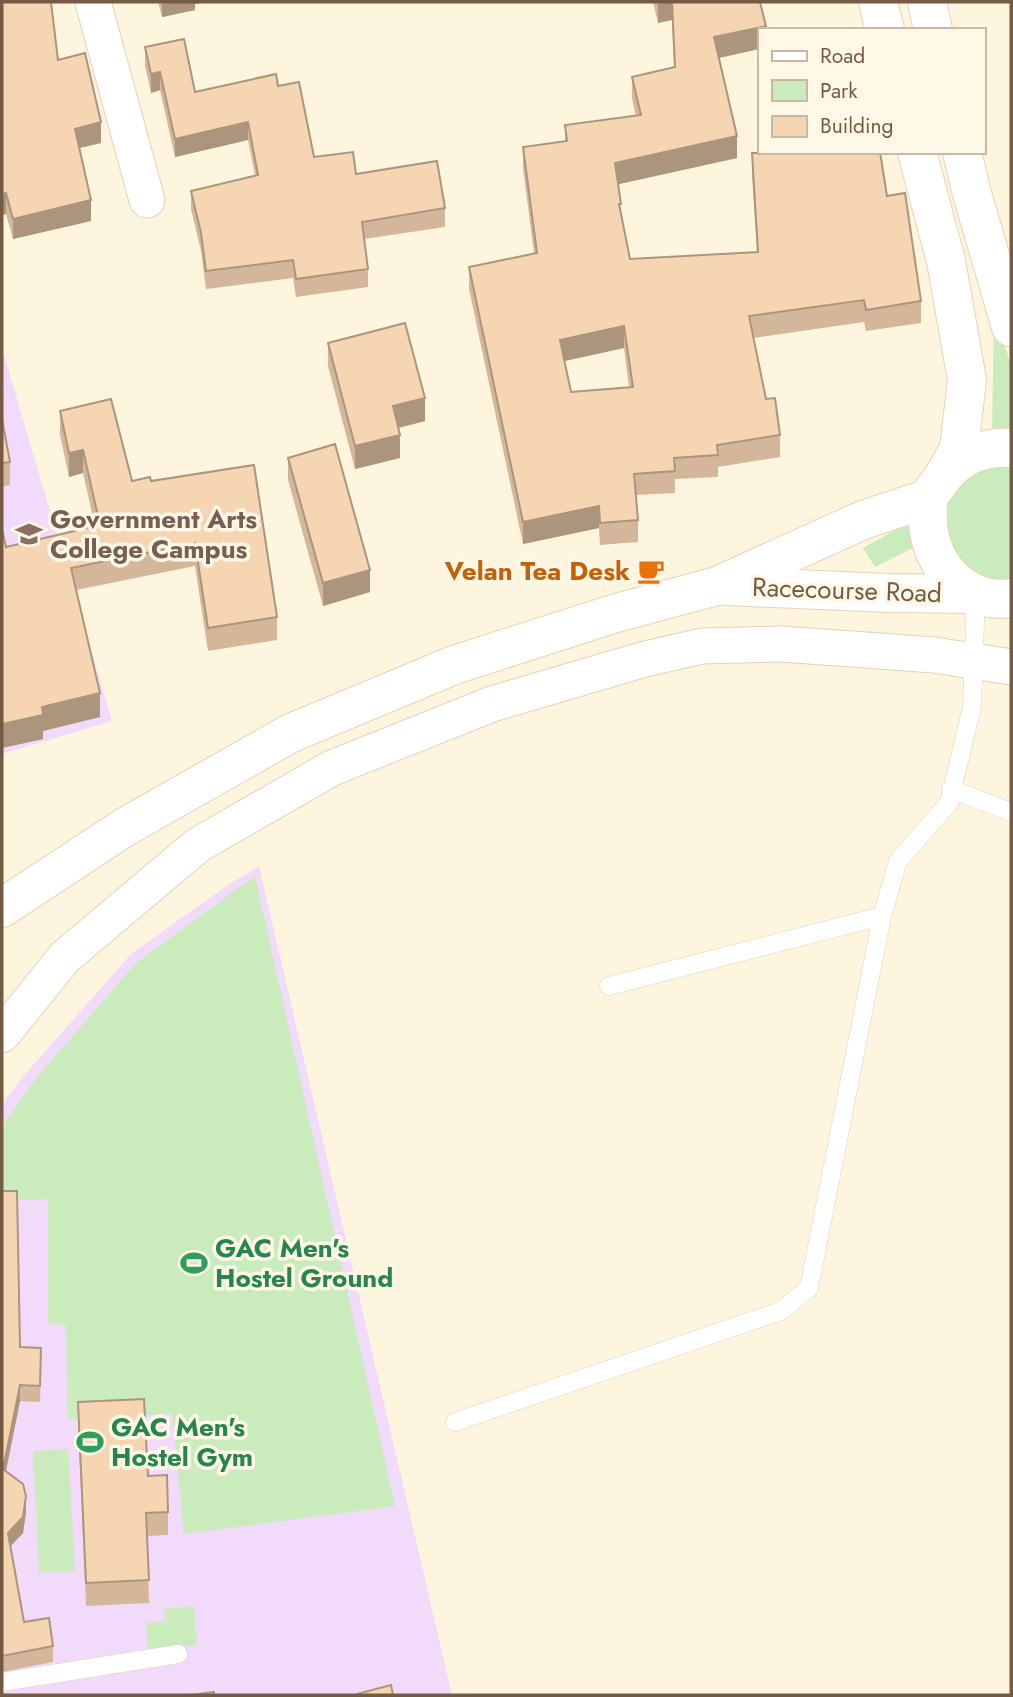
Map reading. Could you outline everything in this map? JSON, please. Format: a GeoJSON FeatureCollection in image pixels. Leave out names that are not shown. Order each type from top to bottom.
{"type":"FeatureCollection","features":[{"type":"Feature","properties":{"kind":"street"},"geometry":{"type":"LineString","coordinates":[[93,2],[147,200]]}},
{"type":"Feature","properties":{"kind":"street"},"geometry":{"type":"LineString","coordinates":[[878,2],[884,28]]}},
{"type":"Feature","properties":{"kind":"street"},"geometry":{"type":"LineString","coordinates":[[927,2],[933,28]]}},
{"type":"Feature","properties":{"kind":"street"},"geometry":{"type":"LineString","coordinates":[[918,154],[946,261],[967,380],[959,449],[936,487],[930,542],[940,564],[955,582],[1001,598]]}},
{"type":"Feature","properties":{"kind":"street"},"geometry":{"type":"LineString","coordinates":[[962,154],[1011,327]]}},
{"type":"Feature","properties":{"kind":"street"},"geometry":{"type":"LineString","coordinates":[[2,908],[125,827],[291,733],[454,665],[616,613],[718,586],[936,487],[957,462],[974,452],[996,447],[1011,448]]}},
{"type":"Feature","properties":{"kind":"street","name":"Racecourse Road"},"geometry":{"type":"LineString","coordinates":[[718,586],[1001,598]]}},
{"type":"Feature","properties":{"kind":"street"},"geometry":{"type":"LineString","coordinates":[[2,1035],[65,957],[198,845],[332,768],[492,704],[645,659],[702,646],[780,645],[934,655],[1011,667]]}},
{"type":"Feature","properties":{"kind":"lane"},"geometry":{"type":"LineString","coordinates":[[455,1422],[781,1311],[809,1288],[882,916],[898,861],[949,803],[972,707],[973,661],[1001,598]]}},
{"type":"Feature","properties":{"kind":"lane"},"geometry":{"type":"LineString","coordinates":[[951,789],[1011,812]]}},
{"type":"Feature","properties":{"kind":"lane"},"geometry":{"type":"LineString","coordinates":[[609,986],[882,916]]}},
{"type":"Feature","properties":{"kind":"lane"},"geometry":{"type":"LineString","coordinates":[[2,1682],[178,1654]]}},
{"type":"Feature","properties":{"kind":"shaded area","name":"Government Arts College Campus"},"geometry":{"type":"Polygon","coordinates":[[[2,348],[112,721],[2,754],[2,348]]]}},
{"type":"Feature","properties":{"kind":"shaded area"},"geometry":{"type":"Polygon","coordinates":[[[259,866],[452,1695],[2,1695],[2,1105],[20,1080],[131,954],[259,866]]]}},
{"type":"Feature","properties":{"kind":"green space"},"geometry":{"type":"Polygon","coordinates":[[[994,307],[1011,366],[1011,437],[992,434],[994,307]]]}},
{"type":"Feature","properties":{"kind":"green space"},"geometry":{"type":"Polygon","coordinates":[[[1011,459],[1011,586],[986,585],[951,559],[944,497],[956,478],[1011,459]]]}},
{"type":"Feature","properties":{"kind":"green space"},"geometry":{"type":"Polygon","coordinates":[[[911,521],[921,544],[875,567],[863,548],[911,521]]]}},
{"type":"Feature","properties":{"kind":"green space","name":"GAC Men's Hostel Ground"},"geometry":{"type":"Polygon","coordinates":[[[255,876],[395,1506],[184,1534],[172,1414],[68,1419],[66,1325],[48,1324],[48,1199],[2,1201],[2,1126],[37,1077],[136,963],[255,876]]]}},
{"type":"Feature","properties":{"kind":"green space"},"geometry":{"type":"Polygon","coordinates":[[[68,1449],[75,1571],[39,1573],[33,1451],[68,1449]]]}},
{"type":"Feature","properties":{"kind":"green space"},"geometry":{"type":"Polygon","coordinates":[[[194,1606],[197,1645],[148,1649],[146,1623],[165,1621],[164,1609],[194,1606]]]}},
{"type":"Feature","properties":{"kind":"building"},"geometry":{"type":"Polygon","coordinates":[[[2,2],[51,2],[58,60],[85,53],[101,122],[75,129],[91,200],[13,219],[6,193],[2,194],[2,2]]]}},
{"type":"Feature","properties":{"kind":"building"},"geometry":{"type":"Polygon","coordinates":[[[672,2],[760,2],[766,26],[714,37],[737,136],[615,163],[619,204],[630,259],[758,252],[752,153],[880,154],[887,196],[905,193],[921,301],[866,310],[864,300],[749,316],[766,399],[775,398],[780,435],[717,445],[718,455],[674,458],[675,471],[634,474],[638,520],[600,523],[599,506],[523,522],[469,267],[537,253],[523,147],[567,141],[565,125],[641,115],[632,77],[675,67],[672,2]],[[624,326],[560,340],[571,392],[633,387],[624,326]]]}},
{"type":"Feature","properties":{"kind":"building"},"geometry":{"type":"Polygon","coordinates":[[[184,39],[195,92],[276,74],[278,86],[299,82],[314,157],[353,152],[356,174],[437,161],[445,208],[362,222],[368,269],[296,279],[293,260],[206,271],[191,191],[258,175],[248,122],[175,139],[160,72],[151,74],[145,47],[184,39]]]}},
{"type":"Feature","properties":{"kind":"building"},"geometry":{"type":"Polygon","coordinates":[[[405,323],[425,398],[393,406],[400,435],[355,446],[328,343],[405,323]]]}},
{"type":"Feature","properties":{"kind":"building"},"geometry":{"type":"Polygon","coordinates":[[[111,399],[132,481],[150,477],[151,481],[254,465],[277,617],[208,628],[195,543],[71,568],[100,693],[42,707],[43,715],[2,724],[2,529],[6,547],[100,525],[83,450],[69,453],[60,411],[111,399]]]}},
{"type":"Feature","properties":{"kind":"building"},"geometry":{"type":"Polygon","coordinates":[[[2,419],[10,462],[2,463],[2,419]]]}},
{"type":"Feature","properties":{"kind":"building"},"geometry":{"type":"Polygon","coordinates":[[[335,444],[370,570],[323,583],[288,458],[335,444]]]}},
{"type":"Feature","properties":{"kind":"building"},"geometry":{"type":"Polygon","coordinates":[[[2,1191],[17,1191],[20,1347],[41,1348],[40,1386],[20,1385],[3,1469],[23,1484],[26,1496],[23,1517],[8,1533],[24,1622],[49,1618],[53,1646],[2,1656],[2,1191]]]}},
{"type":"Feature","properties":{"kind":"building"},"geometry":{"type":"Polygon","coordinates":[[[144,1399],[148,1476],[167,1475],[168,1512],[146,1513],[149,1580],[86,1583],[78,1402],[144,1399]]]}},
{"type":"Feature","properties":{"kind":"building"},"geometry":{"type":"Polygon","coordinates":[[[391,1685],[393,1695],[357,1695],[357,1694],[391,1685]]]}},
{"type":"Feature","properties":{"kind":"building"},"geometry":{"type":"Polygon","coordinates":[[[214,1692],[214,1695],[191,1695],[214,1692]]]}},
{"type":"Feature","properties":{"kind":"place","name":"Government Arts College Campus"},"geometry":{"type":"Point","coordinates":[29,534]}},
{"type":"Feature","properties":{"kind":"place","name":"Velan Tea Desk"},"geometry":{"type":"Point","coordinates":[651,571]}},
{"type":"Feature","properties":{"kind":"place","name":"GAC Men's Hostel Ground"},"geometry":{"type":"Point","coordinates":[194,1263]}},
{"type":"Feature","properties":{"kind":"place","name":"GAC Men's Hostel Gym"},"geometry":{"type":"Point","coordinates":[90,1442]}}]}
